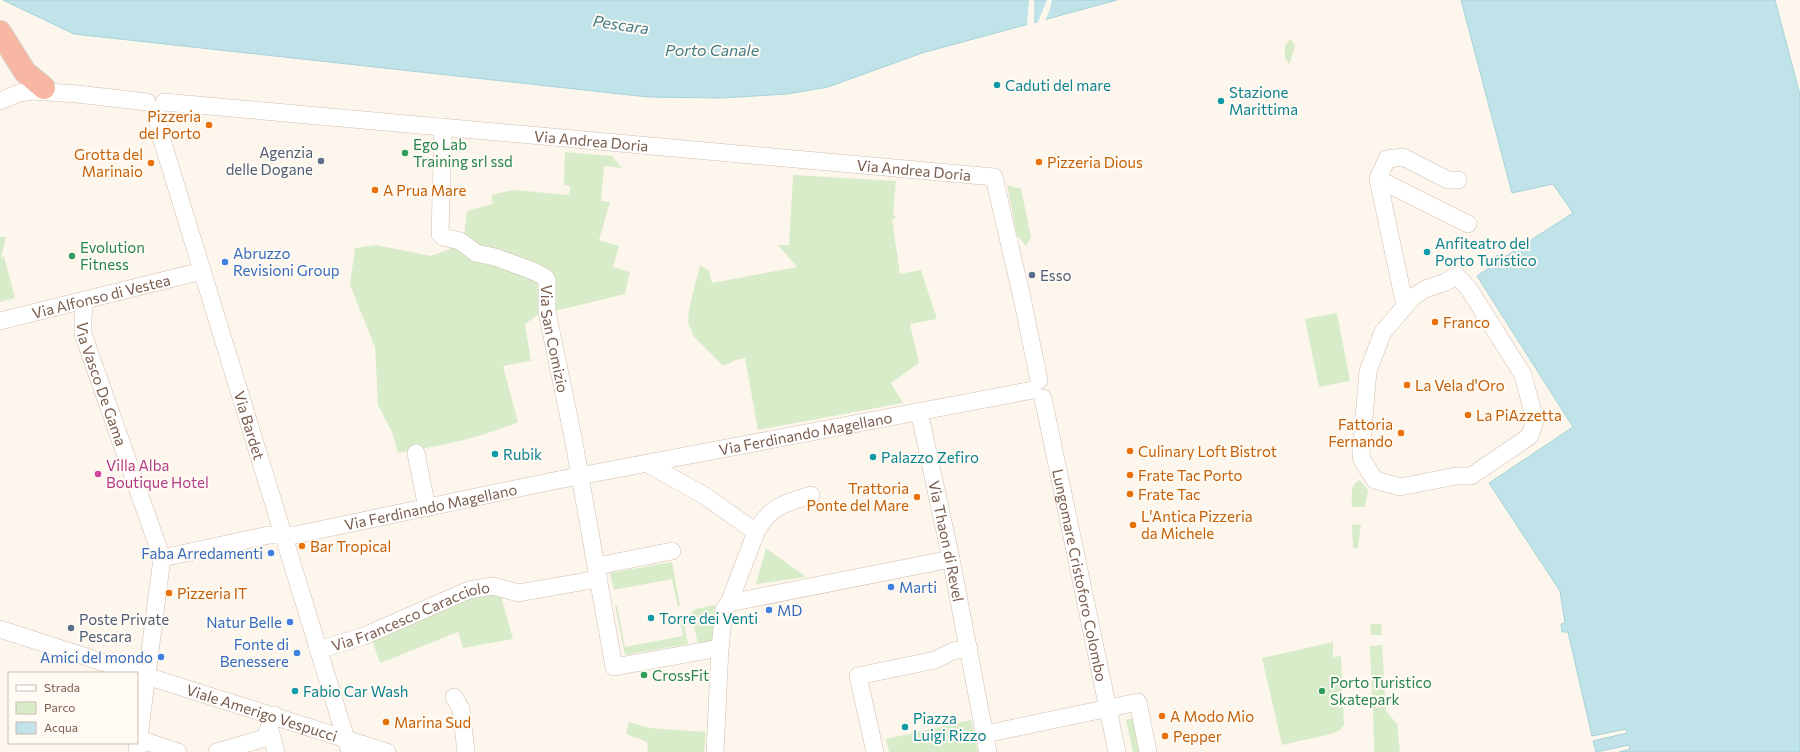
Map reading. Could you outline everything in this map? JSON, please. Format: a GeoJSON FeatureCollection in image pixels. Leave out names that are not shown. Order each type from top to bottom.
{"type":"FeatureCollection","features":[{"type":"Feature","properties":{"kind":"highway"},"geometry":{"type":"LineString","coordinates":[[0,32],[25,72],[44,88]]}},
{"type":"Feature","properties":{"kind":"street","name":"Via Andrea Doria"},"geometry":{"type":"LineString","coordinates":[[0,91],[27,86],[156,105],[443,127],[994,177]]}},
{"type":"Feature","properties":{"kind":"street","name":"Via Andrea Doria"},"geometry":{"type":"LineString","coordinates":[[0,101],[26,92],[77,94]]}},
{"type":"Feature","properties":{"kind":"street","name":"Via Bardet"},"geometry":{"type":"LineString","coordinates":[[156,105],[161,137],[282,535],[348,745]]}},
{"type":"Feature","properties":{"kind":"street","name":"Via San Comizio"},"geometry":{"type":"LineString","coordinates":[[443,127],[440,234],[443,237],[460,241],[476,254],[495,257],[544,277],[548,285],[547,312],[556,347],[574,437],[579,477]]}},
{"type":"Feature","properties":{"kind":"street"},"geometry":{"type":"LineString","coordinates":[[1405,306],[1378,179],[1387,159],[1403,157],[1448,180],[1458,180]]}},
{"type":"Feature","properties":{"kind":"street","name":"Lungomare Cristoforo Colombo"},"geometry":{"type":"LineString","coordinates":[[994,177],[1022,298],[1038,389],[1117,752]]}},
{"type":"Feature","properties":{"kind":"street"},"geometry":{"type":"LineString","coordinates":[[1378,179],[1468,224]]}},
{"type":"Feature","properties":{"kind":"street","name":"Via Alfonso di Vestea"},"geometry":{"type":"LineString","coordinates":[[0,321],[202,271]]}},
{"type":"Feature","properties":{"kind":"street"},"geometry":{"type":"LineString","coordinates":[[1456,275],[1469,289],[1523,375],[1535,420],[1530,436],[1471,476],[1456,476],[1400,487],[1375,480],[1362,460],[1361,453],[1368,371],[1383,332],[1405,306],[1425,289],[1446,282],[1456,275]]}},
{"type":"Feature","properties":{"kind":"street","name":"Via Vasco De Gama"},"geometry":{"type":"LineString","coordinates":[[86,300],[83,316],[84,334],[162,558],[140,674],[138,746]]}},
{"type":"Feature","properties":{"kind":"street","name":"Via Ferdinando Magellano"},"geometry":{"type":"LineString","coordinates":[[162,558],[240,540],[269,535],[295,535],[579,477],[1038,389]]}},
{"type":"Feature","properties":{"kind":"street","name":"Via Thaon di Revel"},"geometry":{"type":"LineString","coordinates":[[919,411],[951,559],[988,752]]}},
{"type":"Feature","properties":{"kind":"street"},"geometry":{"type":"LineString","coordinates":[[416,453],[427,508]]}},
{"type":"Feature","properties":{"kind":"street"},"geometry":{"type":"LineString","coordinates":[[648,464],[705,496],[755,535]]}},
{"type":"Feature","properties":{"kind":"street"},"geometry":{"type":"LineString","coordinates":[[579,477],[598,573],[614,667],[720,648]]}},
{"type":"Feature","properties":{"kind":"street"},"geometry":{"type":"LineString","coordinates":[[715,752],[720,648],[724,610],[729,603],[755,535],[764,517],[780,506],[811,494]]}},
{"type":"Feature","properties":{"kind":"street","name":"Via Francesco Caracciolo"},"geometry":{"type":"LineString","coordinates":[[318,650],[364,636],[459,594],[493,586],[518,592],[598,573],[672,551]]}},
{"type":"Feature","properties":{"kind":"street"},"geometry":{"type":"LineString","coordinates":[[729,603],[951,559]]}},
{"type":"Feature","properties":{"kind":"street","name":"Viale Amerigo Vespucci"},"geometry":{"type":"LineString","coordinates":[[0,629],[134,672]]}},
{"type":"Feature","properties":{"kind":"street"},"geometry":{"type":"LineString","coordinates":[[875,752],[858,676],[935,660],[953,651],[969,648]]}},
{"type":"Feature","properties":{"kind":"street","name":"Viale Amerigo Vespucci"},"geometry":{"type":"LineString","coordinates":[[140,674],[272,723],[348,745],[387,752]]}},
{"type":"Feature","properties":{"kind":"street"},"geometry":{"type":"LineString","coordinates":[[454,697],[461,709],[466,752]]}},
{"type":"Feature","properties":{"kind":"street"},"geometry":{"type":"LineString","coordinates":[[985,734],[1138,702],[1148,752]]}},
{"type":"Feature","properties":{"kind":"street"},"geometry":{"type":"LineString","coordinates":[[217,752],[265,738],[272,723]]}},
{"type":"Feature","properties":{"kind":"street"},"geometry":{"type":"LineString","coordinates":[[272,723],[276,752]]}},
{"type":"Feature","properties":{"kind":"street"},"geometry":{"type":"LineString","coordinates":[[138,746],[178,752]]}},
{"type":"Feature","properties":{"kind":"green space"},"geometry":{"type":"Polygon","coordinates":[[[1291,39],[1295,46],[1290,63],[1288,63],[1285,57],[1285,47],[1291,39]]]}},
{"type":"Feature","properties":{"kind":"green space"},"geometry":{"type":"Polygon","coordinates":[[[565,152],[612,156],[622,168],[604,166],[601,201],[610,202],[599,240],[619,246],[613,267],[630,272],[625,294],[551,312],[551,275],[470,244],[464,237],[467,211],[493,204],[491,195],[514,190],[569,195],[570,186],[564,185],[565,152]]]}},
{"type":"Feature","properties":{"kind":"green space"},"geometry":{"type":"Polygon","coordinates":[[[793,175],[896,181],[893,213],[896,218],[892,219],[900,274],[921,270],[937,319],[910,324],[919,363],[891,383],[903,403],[758,430],[745,358],[723,366],[694,337],[688,323],[689,309],[700,265],[709,271],[712,283],[797,267],[778,245],[789,245],[793,175]]]}},
{"type":"Feature","properties":{"kind":"green space"},"geometry":{"type":"Polygon","coordinates":[[[1007,185],[1021,189],[1031,237],[1026,246],[1017,235],[1007,185]]]}},
{"type":"Feature","properties":{"kind":"green space"},"geometry":{"type":"Polygon","coordinates":[[[0,237],[6,237],[1,258],[4,256],[15,298],[0,302],[0,237]]]}},
{"type":"Feature","properties":{"kind":"green space"},"geometry":{"type":"Polygon","coordinates":[[[376,245],[431,256],[457,246],[532,276],[543,287],[540,313],[525,324],[531,361],[503,366],[518,422],[489,433],[444,445],[398,453],[392,432],[378,405],[375,347],[350,285],[355,248],[376,245]]]}},
{"type":"Feature","properties":{"kind":"green space"},"geometry":{"type":"Polygon","coordinates":[[[1337,313],[1350,381],[1319,387],[1305,319],[1337,313]]]}},
{"type":"Feature","properties":{"kind":"green space"},"geometry":{"type":"Polygon","coordinates":[[[1360,480],[1368,490],[1365,507],[1352,507],[1354,484],[1360,480]]]}},
{"type":"Feature","properties":{"kind":"green space"},"geometry":{"type":"Polygon","coordinates":[[[1361,524],[1358,548],[1353,548],[1352,525],[1361,524]]]}},
{"type":"Feature","properties":{"kind":"green space"},"geometry":{"type":"Polygon","coordinates":[[[766,548],[806,577],[756,584],[766,548]]]}},
{"type":"Feature","properties":{"kind":"green space"},"geometry":{"type":"Polygon","coordinates":[[[672,562],[680,606],[678,607],[672,579],[614,590],[610,573],[672,562]]]}},
{"type":"Feature","properties":{"kind":"green space"},"geometry":{"type":"Polygon","coordinates":[[[488,590],[501,596],[513,639],[463,648],[458,632],[380,663],[371,637],[488,590]]]}},
{"type":"Feature","properties":{"kind":"green space"},"geometry":{"type":"Polygon","coordinates":[[[617,605],[625,647],[683,636],[679,615],[682,614],[688,644],[625,655],[615,606],[617,605]]]}},
{"type":"Feature","properties":{"kind":"green space"},"geometry":{"type":"Polygon","coordinates":[[[715,605],[714,641],[698,644],[691,614],[695,609],[715,605]]]}},
{"type":"Feature","properties":{"kind":"green space"},"geometry":{"type":"Polygon","coordinates":[[[1370,624],[1381,624],[1382,635],[1371,635],[1370,624]]]}},
{"type":"Feature","properties":{"kind":"green space"},"geometry":{"type":"Polygon","coordinates":[[[1333,642],[1333,657],[1341,656],[1344,725],[1340,730],[1331,734],[1282,745],[1262,658],[1333,642]]]}},
{"type":"Feature","properties":{"kind":"green space"},"geometry":{"type":"Polygon","coordinates":[[[1382,645],[1385,696],[1372,696],[1370,646],[1382,645]]]}},
{"type":"Feature","properties":{"kind":"green space"},"geometry":{"type":"Polygon","coordinates":[[[1386,706],[1386,711],[1397,724],[1400,752],[1374,752],[1373,707],[1386,706]]]}},
{"type":"Feature","properties":{"kind":"green space"},"geometry":{"type":"Polygon","coordinates":[[[1133,718],[1142,752],[1133,752],[1126,720],[1133,718]]]}},
{"type":"Feature","properties":{"kind":"green space"},"geometry":{"type":"Polygon","coordinates":[[[971,720],[978,752],[889,752],[886,739],[971,720]]]}},
{"type":"Feature","properties":{"kind":"green space"},"geometry":{"type":"Polygon","coordinates":[[[629,722],[649,728],[706,732],[704,752],[648,752],[647,742],[626,734],[629,722]]]}},
{"type":"Feature","properties":{"kind":"water","name":"Porto Canale"},"geometry":{"type":"Polygon","coordinates":[[[3,0],[1117,0],[922,53],[828,87],[787,94],[721,98],[648,97],[74,34],[3,0]]]}},
{"type":"Feature","properties":{"kind":"water"},"geometry":{"type":"Polygon","coordinates":[[[1461,0],[1775,0],[1800,95],[1800,752],[1619,752],[1630,749],[1629,745],[1596,752],[1593,741],[1627,733],[1626,729],[1592,736],[1568,632],[1562,632],[1561,624],[1565,623],[1560,591],[1489,483],[1573,427],[1477,276],[1496,263],[1493,258],[1500,254],[1503,258],[1573,213],[1553,184],[1512,193],[1461,0]]]}},
{"type":"Feature","properties":{"kind":"pier"},"geometry":{"type":"Polygon","coordinates":[[[1029,0],[1034,0],[1034,25],[1027,27],[1029,0]]]}},
{"type":"Feature","properties":{"kind":"pier"},"geometry":{"type":"Polygon","coordinates":[[[1047,0],[1052,0],[1049,12],[1044,23],[1037,24],[1047,0]]]}},
{"type":"Feature","properties":{"kind":"place","name":"Caduti del mare"},"geometry":{"type":"Point","coordinates":[997,85]}},
{"type":"Feature","properties":{"kind":"place","name":"Stazione Marittima"},"geometry":{"type":"Point","coordinates":[1221,101]}},
{"type":"Feature","properties":{"kind":"place","name":"Pizzeria del Porto"},"geometry":{"type":"Point","coordinates":[209,125]}},
{"type":"Feature","properties":{"kind":"place","name":"Ego Lab Training srl ssd"},"geometry":{"type":"Point","coordinates":[405,153]}},
{"type":"Feature","properties":{"kind":"place","name":"Agenzia delle Dogane"},"geometry":{"type":"Point","coordinates":[321,161]}},
{"type":"Feature","properties":{"kind":"place","name":"Pizzeria Dious"},"geometry":{"type":"Point","coordinates":[1039,162]}},
{"type":"Feature","properties":{"kind":"place","name":"Grotta del Marinaio"},"geometry":{"type":"Point","coordinates":[151,163]}},
{"type":"Feature","properties":{"kind":"place","name":"A Prua Mare"},"geometry":{"type":"Point","coordinates":[375,190]}},
{"type":"Feature","properties":{"kind":"place","name":"Anfiteatro del Porto Turistico"},"geometry":{"type":"Point","coordinates":[1427,252]}},
{"type":"Feature","properties":{"kind":"place","name":"Evolution Fitness"},"geometry":{"type":"Point","coordinates":[72,256]}},
{"type":"Feature","properties":{"kind":"place","name":"Abruzzo Revisioni Group"},"geometry":{"type":"Point","coordinates":[225,262]}},
{"type":"Feature","properties":{"kind":"place","name":"Esso"},"geometry":{"type":"Point","coordinates":[1032,275]}},
{"type":"Feature","properties":{"kind":"place","name":"Franco"},"geometry":{"type":"Point","coordinates":[1435,322]}},
{"type":"Feature","properties":{"kind":"place","name":"La Vela d'Oro"},"geometry":{"type":"Point","coordinates":[1407,385]}},
{"type":"Feature","properties":{"kind":"place","name":"La PiAzzetta"},"geometry":{"type":"Point","coordinates":[1468,415]}},
{"type":"Feature","properties":{"kind":"place","name":"Fattoria Fernando"},"geometry":{"type":"Point","coordinates":[1401,433]}},
{"type":"Feature","properties":{"kind":"place","name":"Culinary Loft Bistrot"},"geometry":{"type":"Point","coordinates":[1130,451]}},
{"type":"Feature","properties":{"kind":"place","name":"Rubik"},"geometry":{"type":"Point","coordinates":[495,454]}},
{"type":"Feature","properties":{"kind":"place","name":"Palazzo Zefiro"},"geometry":{"type":"Point","coordinates":[873,457]}},
{"type":"Feature","properties":{"kind":"place","name":"Villa Alba Boutique Hotel"},"geometry":{"type":"Point","coordinates":[98,474]}},
{"type":"Feature","properties":{"kind":"place","name":"Frate Tac Porto"},"geometry":{"type":"Point","coordinates":[1130,475]}},
{"type":"Feature","properties":{"kind":"place","name":"Frate Tac"},"geometry":{"type":"Point","coordinates":[1130,494]}},
{"type":"Feature","properties":{"kind":"place","name":"Trattoria Ponte del Mare"},"geometry":{"type":"Point","coordinates":[917,497]}},
{"type":"Feature","properties":{"kind":"place","name":"L'Antica Pizzeria da Michele"},"geometry":{"type":"Point","coordinates":[1133,525]}},
{"type":"Feature","properties":{"kind":"place","name":"Bar Tropical"},"geometry":{"type":"Point","coordinates":[302,546]}},
{"type":"Feature","properties":{"kind":"place","name":"Faba Arredamenti"},"geometry":{"type":"Point","coordinates":[271,553]}},
{"type":"Feature","properties":{"kind":"place","name":"Marti"},"geometry":{"type":"Point","coordinates":[891,587]}},
{"type":"Feature","properties":{"kind":"place","name":"Pizzeria IT"},"geometry":{"type":"Point","coordinates":[169,593]}},
{"type":"Feature","properties":{"kind":"place","name":"MD"},"geometry":{"type":"Point","coordinates":[769,610]}},
{"type":"Feature","properties":{"kind":"place","name":"Torre dei Venti"},"geometry":{"type":"Point","coordinates":[651,618]}},
{"type":"Feature","properties":{"kind":"place","name":"Natur Belle"},"geometry":{"type":"Point","coordinates":[290,622]}},
{"type":"Feature","properties":{"kind":"place","name":"Poste Private Pescara"},"geometry":{"type":"Point","coordinates":[71,628]}},
{"type":"Feature","properties":{"kind":"place","name":"Fonte di Benessere"},"geometry":{"type":"Point","coordinates":[297,653]}},
{"type":"Feature","properties":{"kind":"place","name":"Amici del mondo"},"geometry":{"type":"Point","coordinates":[161,657]}},
{"type":"Feature","properties":{"kind":"place","name":"CrossFit"},"geometry":{"type":"Point","coordinates":[644,675]}},
{"type":"Feature","properties":{"kind":"place","name":"Fabio Car Wash"},"geometry":{"type":"Point","coordinates":[295,691]}},
{"type":"Feature","properties":{"kind":"place","name":"Porto Turistico Skatepark"},"geometry":{"type":"Point","coordinates":[1322,691]}},
{"type":"Feature","properties":{"kind":"place","name":"A Modo Mio"},"geometry":{"type":"Point","coordinates":[1162,716]}},
{"type":"Feature","properties":{"kind":"place","name":"Marina Sud"},"geometry":{"type":"Point","coordinates":[386,722]}},
{"type":"Feature","properties":{"kind":"place","name":"Piazza Luigi Rizzo"},"geometry":{"type":"Point","coordinates":[905,727]}},
{"type":"Feature","properties":{"kind":"place","name":"Pepper"},"geometry":{"type":"Point","coordinates":[1165,736]}},
{"type":"Feature","properties":{"kind":"water label","name":"Pescara"},"geometry":{"type":"Point","coordinates":[621,24]}}]}
